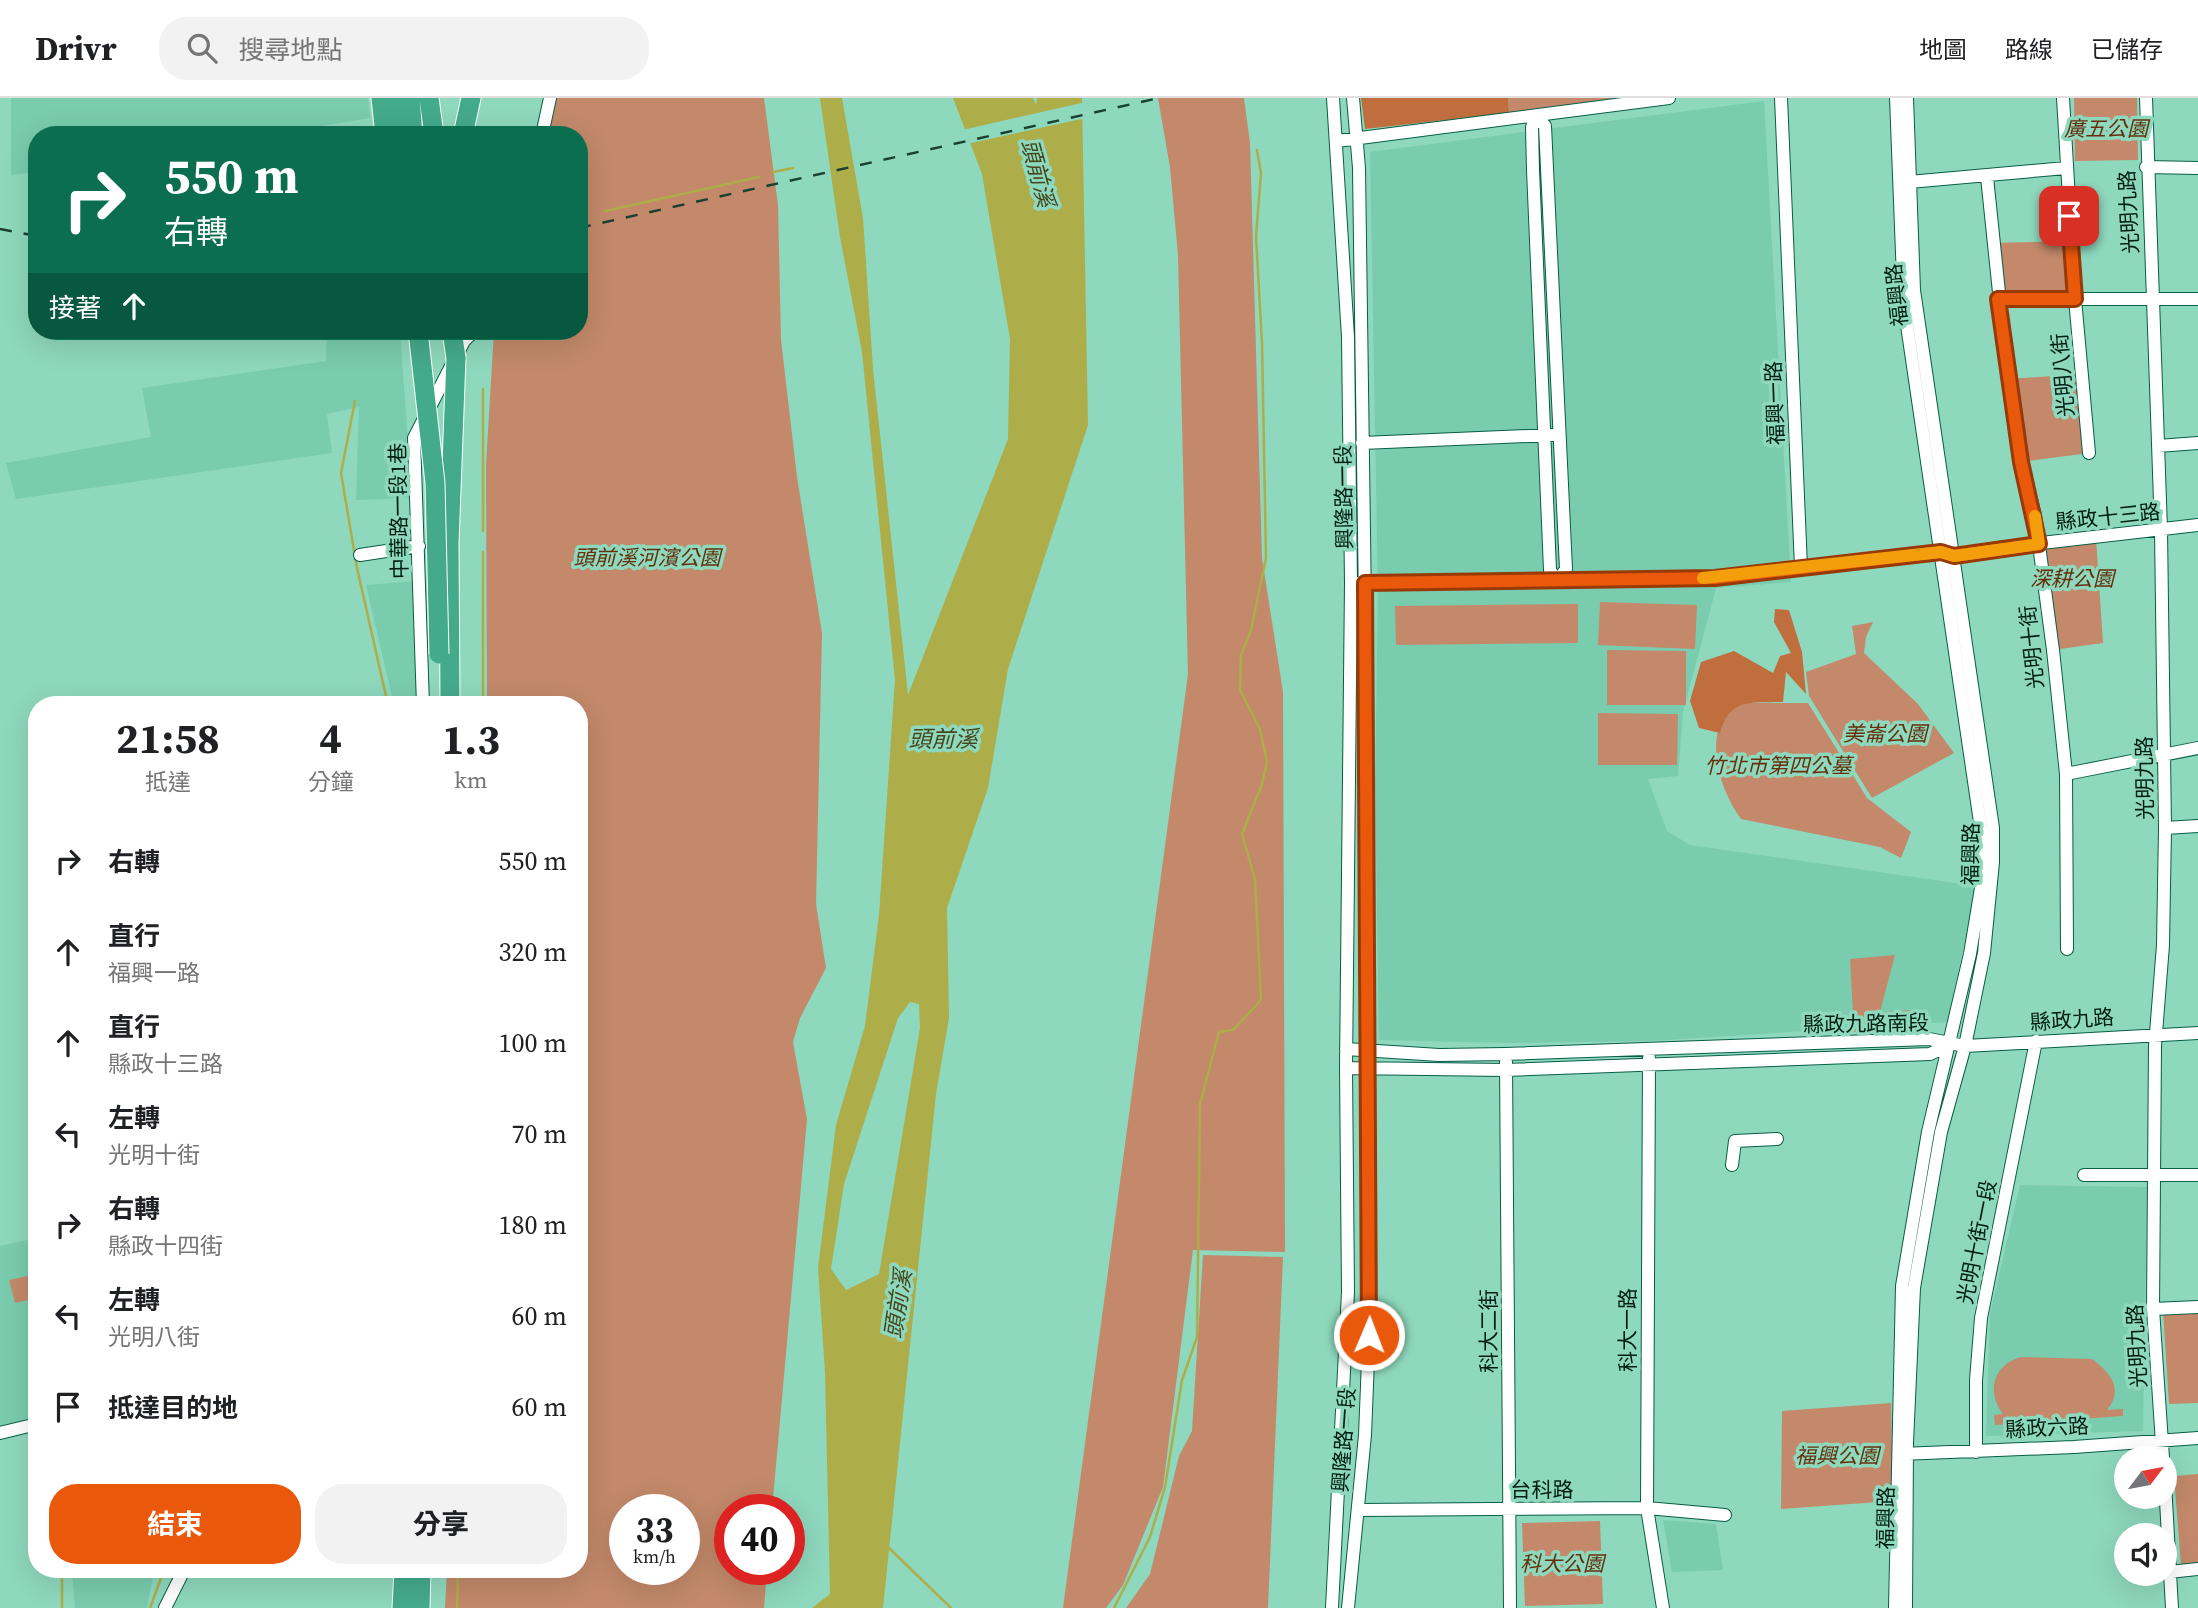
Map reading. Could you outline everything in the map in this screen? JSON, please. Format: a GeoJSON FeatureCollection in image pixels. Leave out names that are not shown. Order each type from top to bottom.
{"type":"FeatureCollection","features":[{"type":"Feature","properties":{"kind":"highway"},"geometry":{"type":"LineString","coordinates":[[381,98],[384,126]]}},
{"type":"Feature","properties":{"kind":"highway"},"geometry":{"type":"LineString","coordinates":[[396,98],[398,126]]}},
{"type":"Feature","properties":{"kind":"highway"},"geometry":{"type":"LineString","coordinates":[[410,98],[412,126]]}},
{"type":"Feature","properties":{"kind":"highway"},"geometry":{"type":"LineString","coordinates":[[429,98],[433,126]]}},
{"type":"Feature","properties":{"kind":"highway"},"geometry":{"type":"LineString","coordinates":[[465,126],[471,98]]}},
{"type":"Feature","properties":{"kind":"highway"},"geometry":{"type":"LineString","coordinates":[[406,340],[423,450],[439,654]]}},
{"type":"Feature","properties":{"kind":"highway"},"geometry":{"type":"LineString","coordinates":[[419,340],[435,483],[438,696]]}},
{"type":"Feature","properties":{"kind":"highway"},"geometry":{"type":"LineString","coordinates":[[432,340],[449,543]]}},
{"type":"Feature","properties":{"kind":"highway"},"geometry":{"type":"LineString","coordinates":[[450,696],[449,543],[455,340]]}},
{"type":"Feature","properties":{"kind":"highway"},"geometry":{"type":"LineString","coordinates":[[402,1608],[404,1578]]}},
{"type":"Feature","properties":{"kind":"highway"},"geometry":{"type":"LineString","coordinates":[[420,1608],[421,1578]]}},
{"type":"Feature","properties":{"kind":"street"},"geometry":{"type":"LineString","coordinates":[[544,126],[550,98]]}},
{"type":"Feature","properties":{"kind":"street","name":"興隆路一段"},"geometry":{"type":"LineString","coordinates":[[1333,98],[1348,337],[1358,583],[1369,1050],[1370,1310],[1359,1510],[1349,1608]]}},
{"type":"Feature","properties":{"kind":"street","name":"興隆路一段"},"geometry":{"type":"LineString","coordinates":[[1332,1608],[1348,1292],[1346,1049],[1362,443],[1357,140],[1353,98]]}},
{"type":"Feature","properties":{"kind":"street"},"geometry":{"type":"LineString","coordinates":[[1337,141],[1669,98]]}},
{"type":"Feature","properties":{"kind":"street","name":"福興一路"},"geometry":{"type":"LineString","coordinates":[[1781,98],[1801,567]]}},
{"type":"Feature","properties":{"kind":"street","name":"福興路"},"geometry":{"type":"LineString","coordinates":[[1896,98],[1904,305],[1981,829],[1981,888],[1970,954],[1928,1132],[1902,1286],[1906,1608]]}},
{"type":"Feature","properties":{"kind":"street","name":"福興路"},"geometry":{"type":"LineString","coordinates":[[1895,1608],[1902,1454],[1914,1288],[1941,1132],[1965,1046],[1984,953],[1993,862],[1993,828],[1914,289],[1907,98]]}},
{"type":"Feature","properties":{"kind":"street","name":"光明八街"},"geometry":{"type":"LineString","coordinates":[[2063,98],[2075,299],[2089,453]]}},
{"type":"Feature","properties":{"kind":"street","name":"光明九路"},"geometry":{"type":"LineString","coordinates":[[2146,98],[2146,167],[2161,530],[2165,828],[2164,945],[2156,1033],[2153,1308],[2162,1446]]}},
{"type":"Feature","properties":{"kind":"street"},"geometry":{"type":"LineString","coordinates":[[1537,117],[1545,126],[1566,569],[1557,582]]}},
{"type":"Feature","properties":{"kind":"street"},"geometry":{"type":"LineString","coordinates":[[1537,117],[1532,127],[1550,570],[1557,582]]}},
{"type":"Feature","properties":{"kind":"street"},"geometry":{"type":"LineString","coordinates":[[2146,167],[2198,168]]}},
{"type":"Feature","properties":{"kind":"street"},"geometry":{"type":"LineString","coordinates":[[1909,182],[2066,168]]}},
{"type":"Feature","properties":{"kind":"street","name":"光明十街"},"geometry":{"type":"LineString","coordinates":[[1987,177],[1998,299],[2021,462],[2039,544],[2066,774],[2067,949]]}},
{"type":"Feature","properties":{"kind":"street"},"geometry":{"type":"LineString","coordinates":[[1998,299],[2198,299]]}},
{"type":"Feature","properties":{"kind":"street","name":"中華路一段1巷"},"geometry":{"type":"LineString","coordinates":[[423,696],[414,438],[465,340]]}},
{"type":"Feature","properties":{"kind":"street"},"geometry":{"type":"LineString","coordinates":[[1362,443],[1560,435]]}},
{"type":"Feature","properties":{"kind":"street"},"geometry":{"type":"LineString","coordinates":[[2158,446],[2198,443]]}},
{"type":"Feature","properties":{"kind":"street","name":"縣政十三路"},"geometry":{"type":"LineString","coordinates":[[1941,552],[1954,556],[2198,525]]}},
{"type":"Feature","properties":{"kind":"street"},"geometry":{"type":"LineString","coordinates":[[360,555],[419,546]]}},
{"type":"Feature","properties":{"kind":"street"},"geometry":{"type":"LineString","coordinates":[[1358,583],[1715,578],[1941,552]]}},
{"type":"Feature","properties":{"kind":"street"},"geometry":{"type":"LineString","coordinates":[[2066,774],[2198,748]]}},
{"type":"Feature","properties":{"kind":"street"},"geometry":{"type":"LineString","coordinates":[[2165,828],[2198,826]]}},
{"type":"Feature","properties":{"kind":"street","name":"縣政九路"},"geometry":{"type":"LineString","coordinates":[[1949,1045],[2198,1033]]}},
{"type":"Feature","properties":{"kind":"street","name":"縣政九路南段"},"geometry":{"type":"LineString","coordinates":[[1346,1049],[1439,1055],[1648,1051],[1929,1039],[1949,1045]]}},
{"type":"Feature","properties":{"kind":"street","name":"光明十街一段"},"geometry":{"type":"LineString","coordinates":[[1976,1452],[1976,1380],[1982,1318],[2036,1041]]}},
{"type":"Feature","properties":{"kind":"street","name":"縣政九路南段"},"geometry":{"type":"LineString","coordinates":[[1346,1068],[1506,1070],[1648,1065],[1930,1054],[1949,1045]]}},
{"type":"Feature","properties":{"kind":"street","name":"科大一路"},"geometry":{"type":"LineString","coordinates":[[1648,1051],[1647,1508],[1663,1608]]}},
{"type":"Feature","properties":{"kind":"street","name":"科大二街"},"geometry":{"type":"LineString","coordinates":[[1506,1054],[1510,1608]]}},
{"type":"Feature","properties":{"kind":"street"},"geometry":{"type":"LineString","coordinates":[[1732,1165],[1734,1141],[1777,1139]]}},
{"type":"Feature","properties":{"kind":"street"},"geometry":{"type":"LineString","coordinates":[[2084,1175],[2198,1175]]}},
{"type":"Feature","properties":{"kind":"street"},"geometry":{"type":"LineString","coordinates":[[2153,1308],[2198,1307]]}},
{"type":"Feature","properties":{"kind":"street"},"geometry":{"type":"LineString","coordinates":[[0,1433],[28,1425]]}},
{"type":"Feature","properties":{"kind":"street","name":"縣政六路"},"geometry":{"type":"LineString","coordinates":[[1902,1454],[1976,1452],[2198,1437]]}},
{"type":"Feature","properties":{"kind":"street","name":"台科路"},"geometry":{"type":"LineString","coordinates":[[1359,1510],[1647,1508],[1725,1515]]}},
{"type":"Feature","properties":{"kind":"street"},"geometry":{"type":"LineString","coordinates":[[2177,1571],[2198,1569]]}},
{"type":"Feature","properties":{"kind":"street"},"geometry":{"type":"LineString","coordinates":[[165,1608],[180,1578]]}},
{"type":"Feature","properties":{"kind":"street"},"geometry":{"type":"LineString","coordinates":[[2170,1586],[2172,1608]]}},
{"type":"Feature","properties":{"kind":"shaded area"},"geometry":{"type":"Polygon","coordinates":[[[11,98],[368,98],[370,118],[322,126],[28,126],[28,173],[11,175],[11,98]]]}},
{"type":"Feature","properties":{"kind":"shaded area"},"geometry":{"type":"Polygon","coordinates":[[[1361,98],[1508,98],[1509,113],[1365,129],[1361,98]]]}},
{"type":"Feature","properties":{"kind":"shaded area"},"geometry":{"type":"Polygon","coordinates":[[[1764,101],[1791,582],[1716,588],[1683,712],[1678,776],[1648,779],[1667,831],[1690,845],[1976,886],[1948,1022],[1650,1041],[1509,1043],[1379,1040],[1375,782],[1378,595],[1370,152],[1764,101]]]}},
{"type":"Feature","properties":{"kind":"shaded area"},"geometry":{"type":"Polygon","coordinates":[[[327,340],[401,340],[412,498],[356,500],[359,407],[327,414],[332,453],[16,499],[6,463],[151,437],[142,388],[326,361],[327,340]]]}},
{"type":"Feature","properties":{"kind":"shaded area"},"geometry":{"type":"Polygon","coordinates":[[[417,581],[419,696],[392,696],[366,585],[417,581]]]}},
{"type":"Feature","properties":{"kind":"shaded area"},"geometry":{"type":"Polygon","coordinates":[[[1775,609],[1789,610],[1802,652],[1806,694],[1786,672],[1783,702],[1743,704],[1730,713],[1720,733],[1699,728],[1690,701],[1701,662],[1734,651],[1773,673],[1780,656],[1791,653],[1774,622],[1775,609]]]}},
{"type":"Feature","properties":{"kind":"shaded area"},"geometry":{"type":"Polygon","coordinates":[[[2020,1185],[2147,1187],[2143,1431],[1986,1436],[1990,1314],[2020,1185]]]}},
{"type":"Feature","properties":{"kind":"shaded area"},"geometry":{"type":"Polygon","coordinates":[[[28,1240],[28,1419],[0,1426],[0,1246],[28,1240]]]}},
{"type":"Feature","properties":{"kind":"shaded area"},"geometry":{"type":"Polygon","coordinates":[[[1663,1520],[1716,1524],[1723,1570],[1672,1572],[1663,1520]]]}},
{"type":"Feature","properties":{"kind":"shaded area"},"geometry":{"type":"Polygon","coordinates":[[[73,1578],[153,1578],[147,1608],[75,1608],[73,1578]]]}},
{"type":"Feature","properties":{"kind":"green space","name":"頭前溪河濱公園"},"geometry":{"type":"Polygon","coordinates":[[[554,98],[764,98],[778,205],[781,340],[797,477],[822,633],[816,904],[826,968],[800,1018],[793,1042],[807,1119],[773,1494],[714,1494],[714,1585],[766,1585],[764,1608],[445,1608],[447,1578],[588,1578],[588,696],[487,696],[486,465],[493,340],[588,340],[588,126],[549,126],[554,98]]]}},
{"type":"Feature","properties":{"kind":"green space"},"geometry":{"type":"Polygon","coordinates":[[[1158,98],[1244,98],[1250,143],[1262,558],[1283,692],[1285,1252],[1193,1250],[1163,1487],[1123,1585],[1106,1608],[1063,1608],[1188,674],[1178,255],[1170,167],[1158,98]]]}},
{"type":"Feature","properties":{"kind":"green space"},"geometry":{"type":"Polygon","coordinates":[[[1508,98],[1617,98],[1509,113],[1508,98]]]}},
{"type":"Feature","properties":{"kind":"green space","name":"廣五公園"},"geometry":{"type":"Polygon","coordinates":[[[2074,98],[2137,98],[2138,160],[2075,161],[2074,98]]]}},
{"type":"Feature","properties":{"kind":"green space"},"geometry":{"type":"Polygon","coordinates":[[[2071,241],[2075,299],[1998,299],[1991,243],[2071,241]]]}},
{"type":"Feature","properties":{"kind":"green space"},"geometry":{"type":"Polygon","coordinates":[[[2082,374],[2089,453],[2021,462],[2008,379],[2082,374]]]}},
{"type":"Feature","properties":{"kind":"green space","name":"深耕公園"},"geometry":{"type":"Polygon","coordinates":[[[2096,538],[2103,643],[2053,650],[2039,544],[2096,538]]]}},
{"type":"Feature","properties":{"kind":"green space"},"geometry":{"type":"Polygon","coordinates":[[[1600,602],[1697,605],[1695,649],[1598,645],[1600,602]]]}},
{"type":"Feature","properties":{"kind":"green space"},"geometry":{"type":"Polygon","coordinates":[[[1578,604],[1578,643],[1396,645],[1395,606],[1578,604]]]}},
{"type":"Feature","properties":{"kind":"green space","name":"美崙公園"},"geometry":{"type":"Polygon","coordinates":[[[1873,622],[1866,637],[1864,653],[1918,704],[1954,753],[1872,798],[1809,696],[1806,672],[1856,654],[1852,626],[1873,622]]]}},
{"type":"Feature","properties":{"kind":"green space"},"geometry":{"type":"Polygon","coordinates":[[[1607,650],[1686,651],[1686,705],[1607,705],[1607,650]]]}},
{"type":"Feature","properties":{"kind":"green space","name":"竹北市第四公墓"},"geometry":{"type":"Polygon","coordinates":[[[1742,703],[1808,703],[1867,798],[1911,832],[1901,858],[1880,847],[1741,819],[1722,783],[1716,741],[1725,716],[1742,703]]]}},
{"type":"Feature","properties":{"kind":"green space"},"geometry":{"type":"Polygon","coordinates":[[[1598,713],[1678,714],[1677,765],[1598,765],[1598,713]]]}},
{"type":"Feature","properties":{"kind":"green space"},"geometry":{"type":"Polygon","coordinates":[[[1895,955],[1880,1012],[1915,1010],[1913,1029],[1854,1032],[1850,959],[1895,955]]]}},
{"type":"Feature","properties":{"kind":"green space"},"geometry":{"type":"Polygon","coordinates":[[[1203,1255],[1283,1257],[1268,1608],[1126,1608],[1150,1574],[1179,1456],[1192,1431],[1203,1255]]]}},
{"type":"Feature","properties":{"kind":"green space"},"geometry":{"type":"Polygon","coordinates":[[[28,1276],[28,1300],[15,1303],[9,1280],[28,1276]]]}},
{"type":"Feature","properties":{"kind":"green space"},"geometry":{"type":"Polygon","coordinates":[[[2198,1310],[2198,1403],[2169,1404],[2163,1311],[2198,1310]]]}},
{"type":"Feature","properties":{"kind":"green space"},"geometry":{"type":"Polygon","coordinates":[[[2021,1357],[2092,1359],[2110,1376],[2115,1388],[2107,1410],[2123,1409],[2123,1416],[1995,1425],[1994,1415],[2003,1414],[1995,1397],[1995,1380],[2004,1366],[2021,1357]]]}},
{"type":"Feature","properties":{"kind":"green space","name":"福興公園"},"geometry":{"type":"Polygon","coordinates":[[[1891,1403],[1893,1501],[1781,1509],[1782,1411],[1891,1403]]]}},
{"type":"Feature","properties":{"kind":"green space"},"geometry":{"type":"Polygon","coordinates":[[[2198,1474],[2198,1563],[2181,1565],[2177,1476],[2198,1474]]]}},
{"type":"Feature","properties":{"kind":"green space","name":"科大公園"},"geometry":{"type":"Polygon","coordinates":[[[1600,1521],[1603,1604],[1525,1606],[1522,1523],[1600,1521]]]}},
{"type":"Feature","properties":{"kind":"water","name":"頭前溪"},"geometry":{"type":"Polygon","coordinates":[[[820,98],[842,98],[863,218],[873,369],[908,695],[1008,439],[1010,339],[982,174],[953,98],[1033,98],[1036,105],[1037,98],[1082,98],[1088,425],[1008,669],[988,788],[947,908],[949,1018],[936,1094],[883,1608],[812,1608],[830,1594],[825,1372],[818,1268],[836,1125],[865,1026],[879,915],[895,680],[862,352],[840,237],[820,98]],[[910,1002],[898,1018],[844,1184],[831,1269],[846,1290],[879,1274],[920,1028],[919,1004],[910,1002]]]}},
{"type":"Feature","properties":{"kind":"pier"},"geometry":{"type":"Polygon","coordinates":[[[1086,102],[1086,118],[967,144],[962,130],[1086,102]]]}},
{"type":"Feature","properties":{"kind":"waterway"},"geometry":{"type":"LineString","coordinates":[[1114,1608],[1150,1537],[1165,1487],[1182,1380],[1197,1337],[1200,1104],[1219,1032],[1233,1030],[1261,1000],[1255,879],[1242,834],[1262,784],[1267,762],[1260,729],[1240,690],[1241,655],[1251,630],[1266,558],[1262,343],[1256,236],[1261,173],[1257,150]]}},
{"type":"Feature","properties":{"kind":"waterway"},"geometry":{"type":"LineString","coordinates":[[773,172],[793,168]]}},
{"type":"Feature","properties":{"kind":"waterway"},"geometry":{"type":"LineString","coordinates":[[605,211],[759,177]]}},
{"type":"Feature","properties":{"kind":"waterway"},"geometry":{"type":"LineString","coordinates":[[483,389],[483,531]]}},
{"type":"Feature","properties":{"kind":"waterway"},"geometry":{"type":"LineString","coordinates":[[355,401],[341,473],[357,568],[386,696]]}},
{"type":"Feature","properties":{"kind":"waterway"},"geometry":{"type":"LineString","coordinates":[[483,552],[483,696]]}},
{"type":"Feature","properties":{"kind":"waterway"},"geometry":{"type":"LineString","coordinates":[[888,1547],[951,1608]]}},
{"type":"Feature","properties":{"kind":"waterway"},"geometry":{"type":"LineString","coordinates":[[62,1578],[62,1608]]}},
{"type":"Feature","properties":{"kind":"waterway"},"geometry":{"type":"LineString","coordinates":[[150,1608],[161,1578]]}},
{"type":"Feature","properties":{"kind":"waterway"},"geometry":{"type":"LineString","coordinates":[[457,1608],[458,1578]]}},
{"type":"Feature","properties":{"kind":"railway"},"geometry":{"type":"LineString","coordinates":[[588,226],[1159,98]]}},
{"type":"Feature","properties":{"kind":"railway"},"geometry":{"type":"LineString","coordinates":[[0,229],[28,234]]}},
{"type":"Feature","properties":{"kind":"slow traffic"},"geometry":{"type":"LineString","coordinates":[[1703,578],[1941,552],[1954,556],[2039,544],[2035,516]]}},
{"type":"Feature","properties":{"kind":"route"},"geometry":{"type":"LineString","coordinates":[[1369,1335],[1365,583],[1715,578],[1941,552],[1954,556],[2039,544],[2035,514],[2021,462],[1998,299],[2075,299],[2069,216]]}}]}
